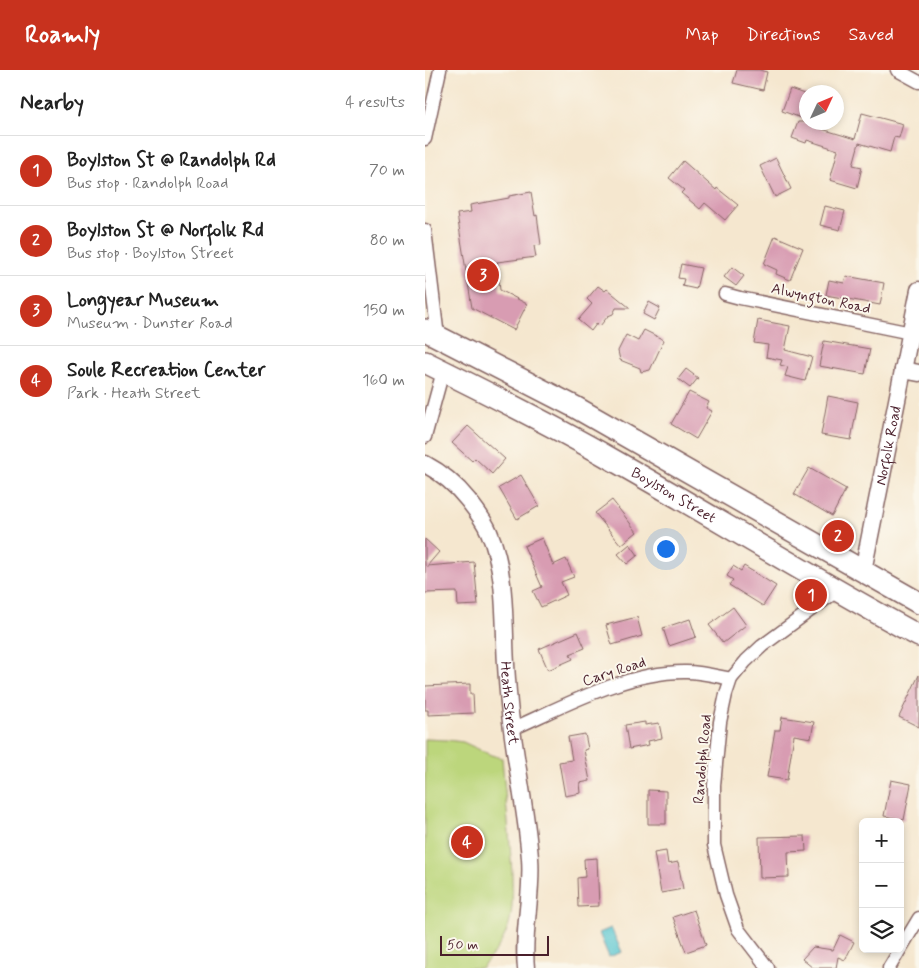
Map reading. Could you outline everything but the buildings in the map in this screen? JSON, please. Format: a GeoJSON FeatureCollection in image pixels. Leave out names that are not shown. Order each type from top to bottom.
{"type":"FeatureCollection","features":[{"type":"Feature","properties":{"kind":"highway","name":"Boylston Street"},"geometry":{"type":"LineString","coordinates":[[431,333],[583,411],[919,603]]}},
{"type":"Feature","properties":{"kind":"highway","name":"Boylston Street"},"geometry":{"type":"LineString","coordinates":[[434,366],[595,450],[919,636]]}},
{"type":"Feature","properties":{"kind":"street"},"geometry":{"type":"LineString","coordinates":[[425,139],[441,70]]}},
{"type":"Feature","properties":{"kind":"street"},"geometry":{"type":"LineString","coordinates":[[897,70],[919,82]]}},
{"type":"Feature","properties":{"kind":"street"},"geometry":{"type":"LineString","coordinates":[[425,230],[431,333]]}},
{"type":"Feature","properties":{"kind":"street","name":"Norfolk Road"},"geometry":{"type":"LineString","coordinates":[[863,571],[911,372],[911,333],[919,290]]}},
{"type":"Feature","properties":{"kind":"street","name":"Alwyngton Road"},"geometry":{"type":"LineString","coordinates":[[725,294],[911,333]]}},
{"type":"Feature","properties":{"kind":"street"},"geometry":{"type":"LineString","coordinates":[[425,437],[434,366]]}},
{"type":"Feature","properties":{"kind":"street","name":"Heath Street"},"geometry":{"type":"LineString","coordinates":[[425,464],[441,473],[459,489],[477,512],[489,530],[498,560],[504,613],[512,729],[521,783],[530,860],[524,942],[526,968]]}},
{"type":"Feature","properties":{"kind":"street","name":"Randolph Road"},"geometry":{"type":"LineString","coordinates":[[768,968],[738,928],[726,895],[714,845],[714,785],[720,722],[731,679],[746,661],[762,646],[838,590]]}},
{"type":"Feature","properties":{"kind":"street","name":"Cary Road"},"geometry":{"type":"LineString","coordinates":[[512,729],[619,683],[651,675],[684,672],[731,679]]}},
{"type":"Feature","properties":{"kind":"street"},"geometry":{"type":"LineString","coordinates":[[889,968],[919,918]]}},
{"type":"Feature","properties":{"kind":"green space"},"geometry":{"type":"Polygon","coordinates":[[[425,739],[463,742],[502,758],[512,873],[512,907],[506,933],[493,954],[481,968],[425,968],[425,739]]]}},
{"type":"Feature","properties":{"kind":"water"},"geometry":{"type":"Polygon","coordinates":[[[611,928],[622,952],[609,957],[599,933],[611,928]]]}},
{"type":"Feature","properties":{"kind":"place","name":"Longyear Museum"},"geometry":{"type":"Point","coordinates":[483,275]}},
{"type":"Feature","properties":{"kind":"place","name":"Boylston St @ Norfolk Rd"},"geometry":{"type":"Point","coordinates":[838,536]}},
{"type":"Feature","properties":{"kind":"place","name":"Boylston St @ Randolph Rd"},"geometry":{"type":"Point","coordinates":[811,595]}},
{"type":"Feature","properties":{"kind":"place","name":"Soule Recreation Center"},"geometry":{"type":"Point","coordinates":[467,842]}}]}
